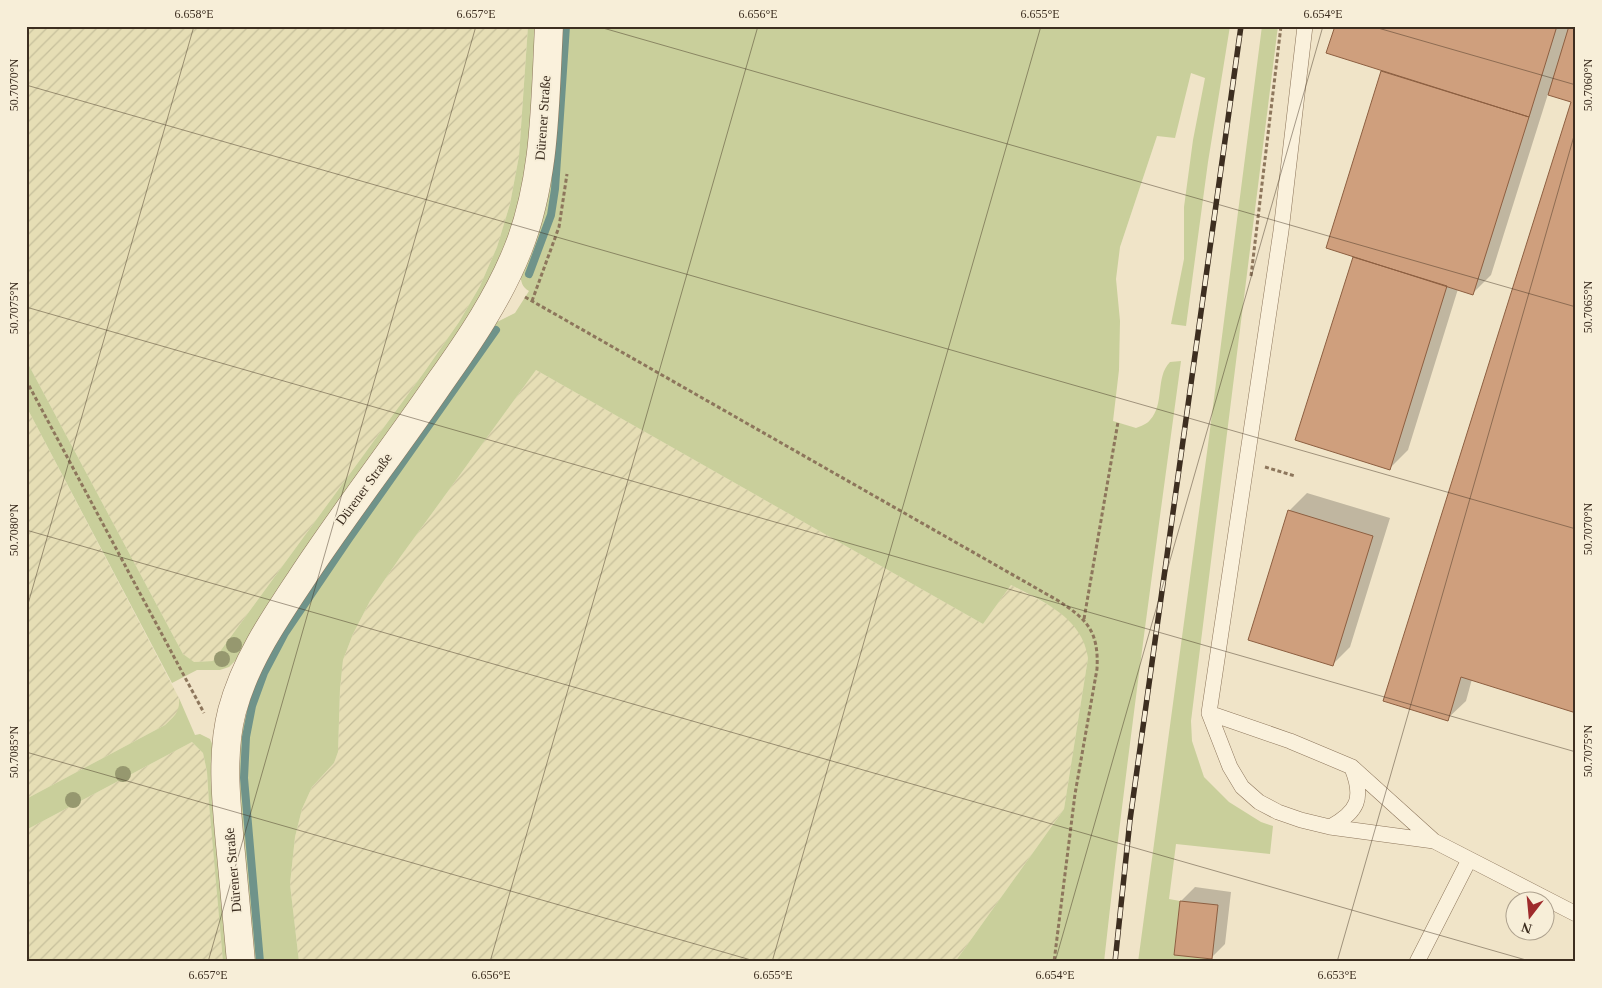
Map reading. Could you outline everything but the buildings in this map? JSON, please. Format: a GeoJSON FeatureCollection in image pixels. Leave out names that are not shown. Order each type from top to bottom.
{"type":"FeatureCollection","features":[{"type":"Feature","properties":{"kind":"street","name":"Dürener Straße"},"geometry":{"type":"LineString","coordinates":[[241,962],[226,782],[231,712],[251,660],[266,632],[315,558],[474,333],[502,284],[526,229],[534,198],[541,147],[549,26]]}},
{"type":"Feature","properties":{"kind":"lane"},"geometry":{"type":"LineString","coordinates":[[1305,26],[1281,231],[1209,713],[1230,767],[1242,787],[1259,802],[1278,812],[1330,827],[1434,841]]}},
{"type":"Feature","properties":{"kind":"lane"},"geometry":{"type":"LineString","coordinates":[[1209,713],[1290,741],[1352,767],[1434,841],[1576,914]]}},
{"type":"Feature","properties":{"kind":"lane"},"geometry":{"type":"LineString","coordinates":[[1330,827],[1348,816],[1356,806],[1359,794],[1358,782],[1352,767]]}},
{"type":"Feature","properties":{"kind":"lane"},"geometry":{"type":"LineString","coordinates":[[1416,962],[1470,860]]}},
{"type":"Feature","properties":{"kind":"path"},"geometry":{"type":"LineString","coordinates":[[532,301],[1057,600],[1084,619],[1093,633],[1096,642],[1098,654],[1097,669],[1075,794],[1054,962]]}},
{"type":"Feature","properties":{"kind":"path"},"geometry":{"type":"LineString","coordinates":[[26,380],[206,716]]}},
{"type":"Feature","properties":{"kind":"path"},"geometry":{"type":"LineString","coordinates":[[1084,619],[1118,422]]}},
{"type":"Feature","properties":{"kind":"shaded area"},"geometry":{"type":"Polygon","coordinates":[[[26,26],[528,26],[519,156],[510,204],[497,247],[480,286],[459,322],[425,371],[213,661],[193,662],[183,654],[26,360],[26,26]]]}},
{"type":"Feature","properties":{"kind":"shaded area"},"geometry":{"type":"Polygon","coordinates":[[[536,370],[983,624],[1011,585],[1056,609],[1072,622],[1081,634],[1087,647],[1088,658],[1064,809],[955,962],[299,962],[290,884],[295,837],[302,809],[312,787],[334,763],[338,752],[343,660],[353,634],[370,601],[401,556],[536,370]]]}},
{"type":"Feature","properties":{"kind":"shaded area"},"geometry":{"type":"Polygon","coordinates":[[[26,406],[179,698],[180,707],[175,717],[165,725],[26,799],[26,406]]]}},
{"type":"Feature","properties":{"kind":"shaded area"},"geometry":{"type":"Polygon","coordinates":[[[192,742],[203,753],[207,772],[223,962],[26,962],[26,830],[192,742]]]}},
{"type":"Feature","properties":{"kind":"green space"},"geometry":{"type":"Polygon","coordinates":[[[528,26],[538,26],[526,169],[505,250],[470,319],[274,597],[236,660],[229,667],[220,670],[197,670],[172,683],[26,406],[26,360],[183,654],[194,662],[213,661],[425,371],[459,322],[480,286],[497,247],[510,204],[519,156],[528,26]]]}},
{"type":"Feature","properties":{"kind":"green space"},"geometry":{"type":"Polygon","coordinates":[[[559,26],[1230,26],[1208,162],[1186,326],[1171,324],[1184,259],[1184,207],[1193,140],[1205,78],[1191,73],[1175,138],[1157,136],[1120,247],[1116,279],[1120,321],[1119,370],[1113,421],[1136,428],[1149,421],[1155,414],[1165,368],[1170,362],[1181,361],[1131,736],[1104,962],[955,962],[1064,809],[1088,658],[1078,632],[1069,621],[1048,605],[1011,585],[983,624],[536,370],[401,556],[370,601],[353,634],[343,660],[338,752],[334,763],[312,787],[302,809],[295,837],[290,884],[299,962],[251,962],[237,786],[240,739],[254,684],[282,626],[492,327],[497,322],[515,313],[529,291],[522,284],[520,273],[559,26]]]}},
{"type":"Feature","properties":{"kind":"green space"},"geometry":{"type":"Polygon","coordinates":[[[1262,26],[1278,26],[1191,721],[1192,741],[1204,777],[1229,802],[1261,822],[1273,826],[1270,854],[1176,844],[1169,899],[1180,901],[1174,954],[1212,959],[1212,962],[1138,962],[1208,445],[1262,26]]]}},
{"type":"Feature","properties":{"kind":"green space"},"geometry":{"type":"Polygon","coordinates":[[[179,698],[195,735],[200,734],[210,739],[214,748],[229,962],[223,962],[207,772],[203,753],[192,742],[26,830],[26,799],[165,725],[176,713],[179,707],[179,698]]]}},
{"type":"Feature","properties":{"kind":"waterway"},"geometry":{"type":"LineString","coordinates":[[529,274],[551,215],[555,189],[566,26]]}},
{"type":"Feature","properties":{"kind":"waterway"},"geometry":{"type":"LineString","coordinates":[[260,962],[244,778],[246,737],[252,706],[264,673],[285,633],[496,330]]}},
{"type":"Feature","properties":{"kind":"railway"},"geometry":{"type":"LineString","coordinates":[[1115,962],[1130,820],[1241,26]]}}]}
